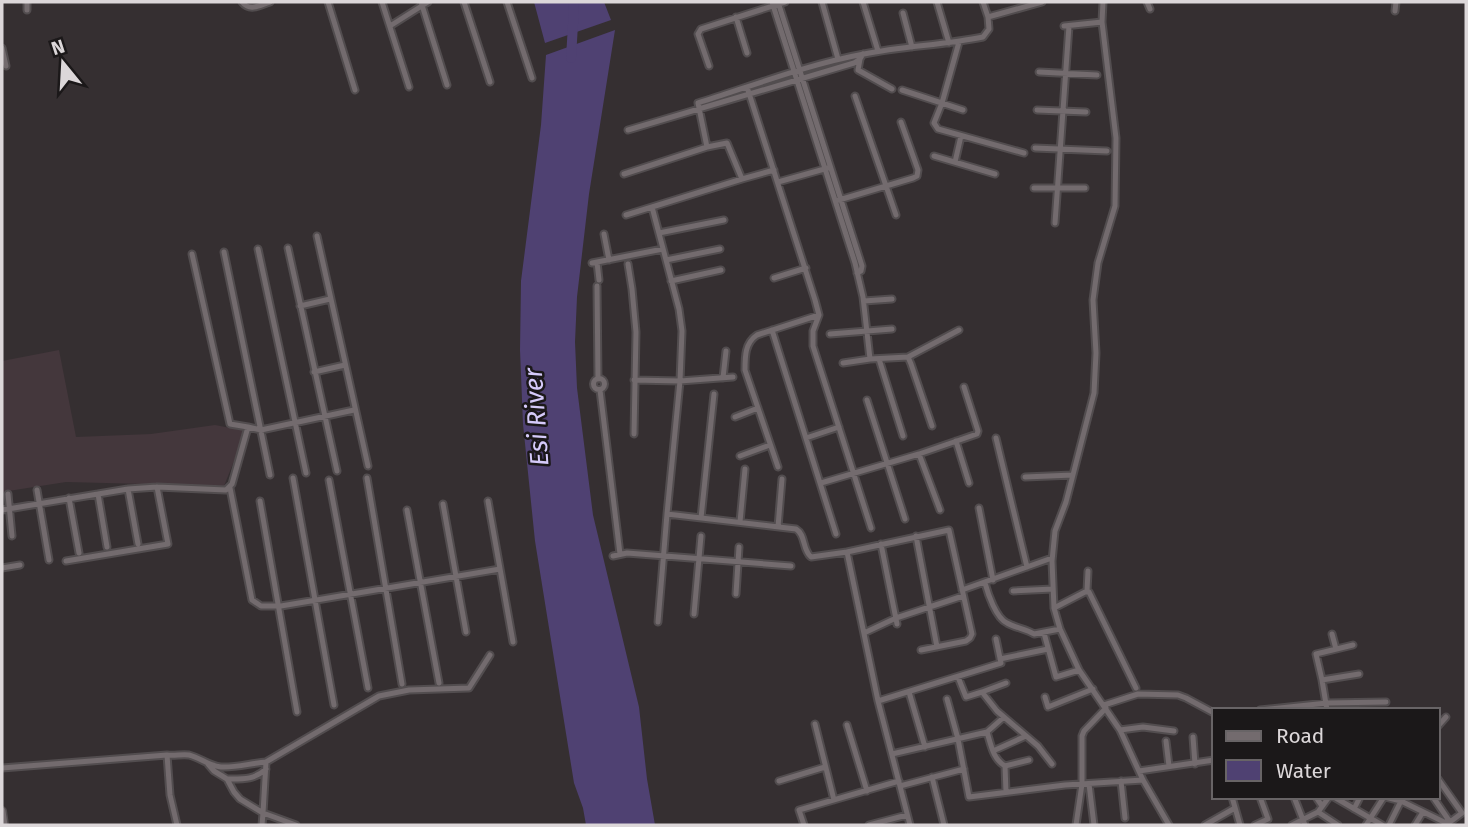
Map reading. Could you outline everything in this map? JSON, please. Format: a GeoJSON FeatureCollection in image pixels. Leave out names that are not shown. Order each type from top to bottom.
{"type":"FeatureCollection","features":[{"type":"Feature","properties":{"kind":"street"},"geometry":{"type":"LineString","coordinates":[[27,2],[27,10]]}},
{"type":"Feature","properties":{"kind":"street"},"geometry":{"type":"LineString","coordinates":[[242,2],[251,8],[270,2]]}},
{"type":"Feature","properties":{"kind":"street"},"geometry":{"type":"LineString","coordinates":[[328,2],[355,90]]}},
{"type":"Feature","properties":{"kind":"street"},"geometry":{"type":"LineString","coordinates":[[382,2],[409,87]]}},
{"type":"Feature","properties":{"kind":"street"},"geometry":{"type":"LineString","coordinates":[[464,2],[490,82]]}},
{"type":"Feature","properties":{"kind":"street"},"geometry":{"type":"LineString","coordinates":[[508,2],[532,78]]}},
{"type":"Feature","properties":{"kind":"street"},"geometry":{"type":"LineString","coordinates":[[822,2],[838,59]]}},
{"type":"Feature","properties":{"kind":"street"},"geometry":{"type":"LineString","coordinates":[[863,2],[878,51]]}},
{"type":"Feature","properties":{"kind":"street"},"geometry":{"type":"LineString","coordinates":[[937,2],[949,43]]}},
{"type":"Feature","properties":{"kind":"street"},"geometry":{"type":"LineString","coordinates":[[628,130],[750,95],[838,59],[983,37],[989,29],[983,2]]}},
{"type":"Feature","properties":{"kind":"street"},"geometry":{"type":"LineString","coordinates":[[988,17],[1042,2]]}},
{"type":"Feature","properties":{"kind":"street"},"geometry":{"type":"LineString","coordinates":[[1103,2],[1102,22],[1116,138],[1115,206],[1098,262],[1093,300],[1096,353],[1094,393],[1066,502],[1055,531],[1052,558],[1054,608],[1060,629],[1079,670],[1120,730],[1143,780],[1169,825]]}},
{"type":"Feature","properties":{"kind":"street"},"geometry":{"type":"LineString","coordinates":[[1147,2],[1150,9]]}},
{"type":"Feature","properties":{"kind":"street"},"geometry":{"type":"LineString","coordinates":[[1395,11],[1396,2]]}},
{"type":"Feature","properties":{"kind":"street"},"geometry":{"type":"LineString","coordinates":[[390,26],[424,3],[447,85]]}},
{"type":"Feature","properties":{"kind":"street"},"geometry":{"type":"LineString","coordinates":[[709,66],[699,31],[778,3],[839,200],[864,301],[870,359]]}},
{"type":"Feature","properties":{"kind":"street"},"geometry":{"type":"LineString","coordinates":[[903,13],[912,47]]}},
{"type":"Feature","properties":{"kind":"street"},"geometry":{"type":"LineString","coordinates":[[736,18],[747,52]]}},
{"type":"Feature","properties":{"kind":"street"},"geometry":{"type":"LineString","coordinates":[[1055,223],[1067,26],[1102,22]]}},
{"type":"Feature","properties":{"kind":"street"},"geometry":{"type":"LineString","coordinates":[[959,42],[935,127],[1024,153]]}},
{"type":"Feature","properties":{"kind":"street"},"geometry":{"type":"LineString","coordinates":[[2,48],[6,66]]}},
{"type":"Feature","properties":{"kind":"street"},"geometry":{"type":"LineString","coordinates":[[707,147],[698,103],[747,88],[854,63],[862,56]]}},
{"type":"Feature","properties":{"kind":"street"},"geometry":{"type":"LineString","coordinates":[[862,56],[858,70],[892,89]]}},
{"type":"Feature","properties":{"kind":"street"},"geometry":{"type":"LineString","coordinates":[[1040,72],[1097,75]]}},
{"type":"Feature","properties":{"kind":"street"},"geometry":{"type":"LineString","coordinates":[[747,88],[806,268],[818,315],[812,339],[871,528]]}},
{"type":"Feature","properties":{"kind":"street"},"geometry":{"type":"LineString","coordinates":[[902,90],[963,110]]}},
{"type":"Feature","properties":{"kind":"street"},"geometry":{"type":"LineString","coordinates":[[855,96],[896,215]]}},
{"type":"Feature","properties":{"kind":"street"},"geometry":{"type":"LineString","coordinates":[[1037,110],[1086,112]]}},
{"type":"Feature","properties":{"kind":"street"},"geometry":{"type":"LineString","coordinates":[[839,200],[917,176],[918,170],[901,122]]}},
{"type":"Feature","properties":{"kind":"street"},"geometry":{"type":"LineString","coordinates":[[955,162],[961,136]]}},
{"type":"Feature","properties":{"kind":"street"},"geometry":{"type":"LineString","coordinates":[[624,174],[727,143],[743,179]]}},
{"type":"Feature","properties":{"kind":"street"},"geometry":{"type":"LineString","coordinates":[[1035,148],[1107,151]]}},
{"type":"Feature","properties":{"kind":"street"},"geometry":{"type":"LineString","coordinates":[[934,156],[995,174]]}},
{"type":"Feature","properties":{"kind":"street"},"geometry":{"type":"LineString","coordinates":[[778,182],[828,168]]}},
{"type":"Feature","properties":{"kind":"street"},"geometry":{"type":"LineString","coordinates":[[626,215],[774,170]]}},
{"type":"Feature","properties":{"kind":"street"},"geometry":{"type":"LineString","coordinates":[[1034,188],[1084,188]]}},
{"type":"Feature","properties":{"kind":"street"},"geometry":{"type":"LineString","coordinates":[[652,207],[679,309],[681,331],[680,381],[658,622]]}},
{"type":"Feature","properties":{"kind":"street"},"geometry":{"type":"LineString","coordinates":[[659,233],[724,220]]}},
{"type":"Feature","properties":{"kind":"street"},"geometry":{"type":"LineString","coordinates":[[604,234],[609,260]]}},
{"type":"Feature","properties":{"kind":"street"},"geometry":{"type":"LineString","coordinates":[[317,236],[368,466]]}},
{"type":"Feature","properties":{"kind":"street"},"geometry":{"type":"LineString","coordinates":[[288,248],[337,471]]}},
{"type":"Feature","properties":{"kind":"street"},"geometry":{"type":"LineString","coordinates":[[258,249],[306,473]]}},
{"type":"Feature","properties":{"kind":"street"},"geometry":{"type":"LineString","coordinates":[[620,554],[600,390],[605,383],[598,379],[598,283],[594,263],[663,249]]}},
{"type":"Feature","properties":{"kind":"street"},"geometry":{"type":"LineString","coordinates":[[666,260],[720,249]]}},
{"type":"Feature","properties":{"kind":"street"},"geometry":{"type":"LineString","coordinates":[[224,252],[270,475]]}},
{"type":"Feature","properties":{"kind":"street"},"geometry":{"type":"LineString","coordinates":[[192,254],[230,424],[261,430],[354,410]]}},
{"type":"Feature","properties":{"kind":"street"},"geometry":{"type":"LineString","coordinates":[[628,264],[636,332],[634,434]]}},
{"type":"Feature","properties":{"kind":"street"},"geometry":{"type":"LineString","coordinates":[[774,278],[806,268]]}},
{"type":"Feature","properties":{"kind":"street"},"geometry":{"type":"LineString","coordinates":[[671,281],[721,270]]}},
{"type":"Feature","properties":{"kind":"street"},"geometry":{"type":"LineString","coordinates":[[300,306],[330,299]]}},
{"type":"Feature","properties":{"kind":"street"},"geometry":{"type":"LineString","coordinates":[[864,301],[892,299]]}},
{"type":"Feature","properties":{"kind":"street"},"geometry":{"type":"LineString","coordinates":[[778,467],[745,370],[747,347],[752,339],[818,315]]}},
{"type":"Feature","properties":{"kind":"street"},"geometry":{"type":"LineString","coordinates":[[830,334],[892,329]]}},
{"type":"Feature","properties":{"kind":"street"},"geometry":{"type":"LineString","coordinates":[[772,330],[836,534]]}},
{"type":"Feature","properties":{"kind":"street"},"geometry":{"type":"LineString","coordinates":[[844,363],[908,357],[959,330]]}},
{"type":"Feature","properties":{"kind":"street"},"geometry":{"type":"LineString","coordinates":[[723,378],[726,351]]}},
{"type":"Feature","properties":{"kind":"street"},"geometry":{"type":"LineString","coordinates":[[908,357],[932,426]]}},
{"type":"Feature","properties":{"kind":"street"},"geometry":{"type":"LineString","coordinates":[[879,359],[904,436]]}},
{"type":"Feature","properties":{"kind":"street"},"geometry":{"type":"LineString","coordinates":[[314,372],[345,365]]}},
{"type":"Feature","properties":{"kind":"street"},"geometry":{"type":"LineString","coordinates":[[634,380],[680,381],[733,377]]}},
{"type":"Feature","properties":{"kind":"street"},"geometry":{"type":"LineString","coordinates":[[821,483],[919,454],[978,433],[964,387]]}},
{"type":"Feature","properties":{"kind":"street"},"geometry":{"type":"LineString","coordinates":[[701,518],[714,394]]}},
{"type":"Feature","properties":{"kind":"street"},"geometry":{"type":"LineString","coordinates":[[867,400],[905,519]]}},
{"type":"Feature","properties":{"kind":"street"},"geometry":{"type":"LineString","coordinates":[[735,417],[758,408]]}},
{"type":"Feature","properties":{"kind":"street"},"geometry":{"type":"LineString","coordinates":[[806,438],[839,427]]}},
{"type":"Feature","properties":{"kind":"street"},"geometry":{"type":"LineString","coordinates":[[248,428],[230,488],[252,600],[261,606],[279,607],[500,569]]}},
{"type":"Feature","properties":{"kind":"street"},"geometry":{"type":"LineString","coordinates":[[996,438],[1027,567]]}},
{"type":"Feature","properties":{"kind":"street"},"geometry":{"type":"LineString","coordinates":[[956,442],[969,483]]}},
{"type":"Feature","properties":{"kind":"street"},"geometry":{"type":"LineString","coordinates":[[740,456],[770,445]]}},
{"type":"Feature","properties":{"kind":"street"},"geometry":{"type":"LineString","coordinates":[[919,454],[940,510]]}},
{"type":"Feature","properties":{"kind":"street"},"geometry":{"type":"LineString","coordinates":[[740,522],[745,469]]}},
{"type":"Feature","properties":{"kind":"street"},"geometry":{"type":"LineString","coordinates":[[1026,477],[1073,475]]}},
{"type":"Feature","properties":{"kind":"street"},"geometry":{"type":"LineString","coordinates":[[293,478],[334,705]]}},
{"type":"Feature","properties":{"kind":"street"},"geometry":{"type":"LineString","coordinates":[[367,478],[402,684]]}},
{"type":"Feature","properties":{"kind":"street"},"geometry":{"type":"LineString","coordinates":[[778,527],[782,479]]}},
{"type":"Feature","properties":{"kind":"street"},"geometry":{"type":"LineString","coordinates":[[329,480],[368,688]]}},
{"type":"Feature","properties":{"kind":"street"},"geometry":{"type":"LineString","coordinates":[[66,561],[167,544],[157,487]]}},
{"type":"Feature","properties":{"kind":"street"},"geometry":{"type":"LineString","coordinates":[[2,510],[128,489],[230,488]]}},
{"type":"Feature","properties":{"kind":"street"},"geometry":{"type":"LineString","coordinates":[[128,489],[138,544]]}},
{"type":"Feature","properties":{"kind":"street"},"geometry":{"type":"LineString","coordinates":[[37,490],[49,559]]}},
{"type":"Feature","properties":{"kind":"street"},"geometry":{"type":"LineString","coordinates":[[8,494],[12,536]]}},
{"type":"Feature","properties":{"kind":"street"},"geometry":{"type":"LineString","coordinates":[[98,494],[107,547]]}},
{"type":"Feature","properties":{"kind":"street"},"geometry":{"type":"LineString","coordinates":[[69,498],[79,552]]}},
{"type":"Feature","properties":{"kind":"street"},"geometry":{"type":"LineString","coordinates":[[260,501],[297,712]]}},
{"type":"Feature","properties":{"kind":"street"},"geometry":{"type":"LineString","coordinates":[[488,501],[513,642]]}},
{"type":"Feature","properties":{"kind":"street"},"geometry":{"type":"LineString","coordinates":[[443,504],[466,632]]}},
{"type":"Feature","properties":{"kind":"street"},"geometry":{"type":"LineString","coordinates":[[979,508],[993,580]]}},
{"type":"Feature","properties":{"kind":"street"},"geometry":{"type":"LineString","coordinates":[[407,510],[439,683]]}},
{"type":"Feature","properties":{"kind":"street"},"geometry":{"type":"LineString","coordinates":[[667,514],[796,529],[800,531],[810,557],[847,552],[947,530],[951,532],[972,634],[970,638],[921,650]]}},
{"type":"Feature","properties":{"kind":"street"},"geometry":{"type":"LineString","coordinates":[[694,614],[701,536]]}},
{"type":"Feature","properties":{"kind":"street"},"geometry":{"type":"LineString","coordinates":[[916,537],[937,647]]}},
{"type":"Feature","properties":{"kind":"street"},"geometry":{"type":"LineString","coordinates":[[881,544],[897,621]]}},
{"type":"Feature","properties":{"kind":"street"},"geometry":{"type":"LineString","coordinates":[[736,594],[739,547]]}},
{"type":"Feature","properties":{"kind":"street"},"geometry":{"type":"LineString","coordinates":[[847,552],[878,701],[910,825]]}},
{"type":"Feature","properties":{"kind":"street"},"geometry":{"type":"LineString","coordinates":[[613,556],[662,556],[791,566]]}},
{"type":"Feature","properties":{"kind":"street"},"geometry":{"type":"LineString","coordinates":[[864,633],[1052,558]]}},
{"type":"Feature","properties":{"kind":"street"},"geometry":{"type":"LineString","coordinates":[[2,568],[20,565]]}},
{"type":"Feature","properties":{"kind":"street"},"geometry":{"type":"LineString","coordinates":[[1088,570],[1087,591],[1136,688]]}},
{"type":"Feature","properties":{"kind":"street"},"geometry":{"type":"LineString","coordinates":[[985,583],[989,597],[1003,621],[1032,634],[1060,629]]}},
{"type":"Feature","properties":{"kind":"street"},"geometry":{"type":"LineString","coordinates":[[1013,591],[1053,589]]}},
{"type":"Feature","properties":{"kind":"street"},"geometry":{"type":"LineString","coordinates":[[1054,608],[1087,591]]}},
{"type":"Feature","properties":{"kind":"street"},"geometry":{"type":"LineString","coordinates":[[1044,633],[1056,677],[1079,670]]}},
{"type":"Feature","properties":{"kind":"street"},"geometry":{"type":"LineString","coordinates":[[1332,634],[1335,649]]}},
{"type":"Feature","properties":{"kind":"street"},"geometry":{"type":"LineString","coordinates":[[878,701],[1001,663],[996,639]]}},
{"type":"Feature","properties":{"kind":"street"},"geometry":{"type":"LineString","coordinates":[[1327,707],[1315,654],[1353,645]]}},
{"type":"Feature","properties":{"kind":"street"},"geometry":{"type":"LineString","coordinates":[[1000,659],[1048,649]]}},
{"type":"Feature","properties":{"kind":"street"},"geometry":{"type":"LineString","coordinates":[[208,764],[214,772],[227,779],[250,779],[258,775],[266,765],[379,696],[409,690],[469,688],[490,655]]}},
{"type":"Feature","properties":{"kind":"street"},"geometry":{"type":"LineString","coordinates":[[1322,680],[1359,674]]}},
{"type":"Feature","properties":{"kind":"street"},"geometry":{"type":"LineString","coordinates":[[958,677],[966,698],[1006,683]]}},
{"type":"Feature","properties":{"kind":"street"},"geometry":{"type":"LineString","coordinates":[[1045,697],[1048,707],[1093,689]]}},
{"type":"Feature","properties":{"kind":"street"},"geometry":{"type":"LineString","coordinates":[[909,692],[925,747]]}},
{"type":"Feature","properties":{"kind":"street"},"geometry":{"type":"LineString","coordinates":[[982,692],[1004,717],[1038,746],[1052,764]]}},
{"type":"Feature","properties":{"kind":"street"},"geometry":{"type":"LineString","coordinates":[[1094,825],[1086,784],[1082,736],[1105,706],[1138,694],[1178,695],[1212,712]]}},
{"type":"Feature","properties":{"kind":"street"},"geometry":{"type":"LineString","coordinates":[[947,699],[970,797],[1143,780]]}},
{"type":"Feature","properties":{"kind":"street"},"geometry":{"type":"LineString","coordinates":[[1305,708],[1386,702]]}},
{"type":"Feature","properties":{"kind":"street"},"geometry":{"type":"LineString","coordinates":[[892,754],[987,732],[1004,717]]}},
{"type":"Feature","properties":{"kind":"street"},"geometry":{"type":"LineString","coordinates":[[1440,724],[1446,717]]}},
{"type":"Feature","properties":{"kind":"street"},"geometry":{"type":"LineString","coordinates":[[815,724],[834,800]]}},
{"type":"Feature","properties":{"kind":"street"},"geometry":{"type":"LineString","coordinates":[[847,725],[867,791]]}},
{"type":"Feature","properties":{"kind":"street"},"geometry":{"type":"LineString","coordinates":[[1120,730],[1147,727],[1174,731]]}},
{"type":"Feature","properties":{"kind":"street"},"geometry":{"type":"LineString","coordinates":[[987,732],[996,759],[1005,766],[1006,792]]}},
{"type":"Feature","properties":{"kind":"street"},"geometry":{"type":"LineString","coordinates":[[993,751],[1026,736]]}},
{"type":"Feature","properties":{"kind":"street"},"geometry":{"type":"LineString","coordinates":[[1193,737],[1195,764]]}},
{"type":"Feature","properties":{"kind":"street"},"geometry":{"type":"LineString","coordinates":[[1166,741],[1170,766]]}},
{"type":"Feature","properties":{"kind":"street"},"geometry":{"type":"LineString","coordinates":[[2,768],[167,755],[190,755],[208,764],[222,767],[266,765]]}},
{"type":"Feature","properties":{"kind":"street"},"geometry":{"type":"LineString","coordinates":[[167,755],[170,795],[177,825]]}},
{"type":"Feature","properties":{"kind":"street"},"geometry":{"type":"LineString","coordinates":[[1005,766],[1029,760]]}},
{"type":"Feature","properties":{"kind":"street"},"geometry":{"type":"LineString","coordinates":[[1139,771],[1212,761]]}},
{"type":"Feature","properties":{"kind":"street"},"geometry":{"type":"LineString","coordinates":[[262,825],[266,765]]}},
{"type":"Feature","properties":{"kind":"street"},"geometry":{"type":"LineString","coordinates":[[779,781],[825,767]]}},
{"type":"Feature","properties":{"kind":"street"},"geometry":{"type":"LineString","coordinates":[[804,825],[799,810],[964,769]]}},
{"type":"Feature","properties":{"kind":"street"},"geometry":{"type":"LineString","coordinates":[[932,777],[944,825]]}},
{"type":"Feature","properties":{"kind":"street"},"geometry":{"type":"LineString","coordinates":[[227,779],[240,799],[263,813],[296,825]]}},
{"type":"Feature","properties":{"kind":"street"},"geometry":{"type":"LineString","coordinates":[[1121,782],[1125,818]]}},
{"type":"Feature","properties":{"kind":"street"},"geometry":{"type":"LineString","coordinates":[[1440,782],[1462,813],[1447,824]]}},
{"type":"Feature","properties":{"kind":"street"},"geometry":{"type":"LineString","coordinates":[[1076,825],[1086,784]]}},
{"type":"Feature","properties":{"kind":"street"},"geometry":{"type":"LineString","coordinates":[[1233,799],[1240,825]]}},
{"type":"Feature","properties":{"kind":"street"},"geometry":{"type":"LineString","coordinates":[[1255,825],[1268,819],[1261,799]]}},
{"type":"Feature","properties":{"kind":"street"},"geometry":{"type":"LineString","coordinates":[[1295,799],[1304,822]]}},
{"type":"Feature","properties":{"kind":"street"},"geometry":{"type":"LineString","coordinates":[[1317,799],[1320,809],[1338,825]]}},
{"type":"Feature","properties":{"kind":"street"},"geometry":{"type":"LineString","coordinates":[[1293,825],[1304,822],[1328,799]]}},
{"type":"Feature","properties":{"kind":"street"},"geometry":{"type":"LineString","coordinates":[[1337,799],[1382,825]]}},
{"type":"Feature","properties":{"kind":"street"},"geometry":{"type":"LineString","coordinates":[[1354,809],[1359,799]]}},
{"type":"Feature","properties":{"kind":"street"},"geometry":{"type":"LineString","coordinates":[[1366,825],[1384,799]]}},
{"type":"Feature","properties":{"kind":"street"},"geometry":{"type":"LineString","coordinates":[[1389,825],[1398,799],[1447,824]]}},
{"type":"Feature","properties":{"kind":"street"},"geometry":{"type":"LineString","coordinates":[[1434,799],[1447,824]]}},
{"type":"Feature","properties":{"kind":"street"},"geometry":{"type":"LineString","coordinates":[[1205,825],[1235,808]]}},
{"type":"Feature","properties":{"kind":"street"},"geometry":{"type":"LineString","coordinates":[[2,811],[4,825]]}},
{"type":"Feature","properties":{"kind":"street"},"geometry":{"type":"LineString","coordinates":[[1415,825],[1423,812]]}},
{"type":"Feature","properties":{"kind":"street"},"geometry":{"type":"LineString","coordinates":[[869,825],[907,815]]}},
{"type":"Feature","properties":{"kind":"shaded area"},"geometry":{"type":"Polygon","coordinates":[[[59,350],[76,437],[151,434],[215,425],[246,431],[224,486],[66,482],[2,492],[2,361],[59,350]]]}},
{"type":"Feature","properties":{"kind":"water"},"geometry":{"type":"Polygon","coordinates":[[[534,2],[604,2],[611,20],[545,43],[534,2]]]}},
{"type":"Feature","properties":{"kind":"water"},"geometry":{"type":"Polygon","coordinates":[[[615,30],[589,194],[577,297],[577,388],[593,515],[639,707],[655,825],[586,825],[574,783],[535,541],[523,424],[521,281],[541,125],[546,55],[615,30]]]}},
{"type":"Feature","properties":{"kind":"waterway","name":"Esi River"},"geometry":{"type":"LineString","coordinates":[[571,58],[573,2]]}}]}
